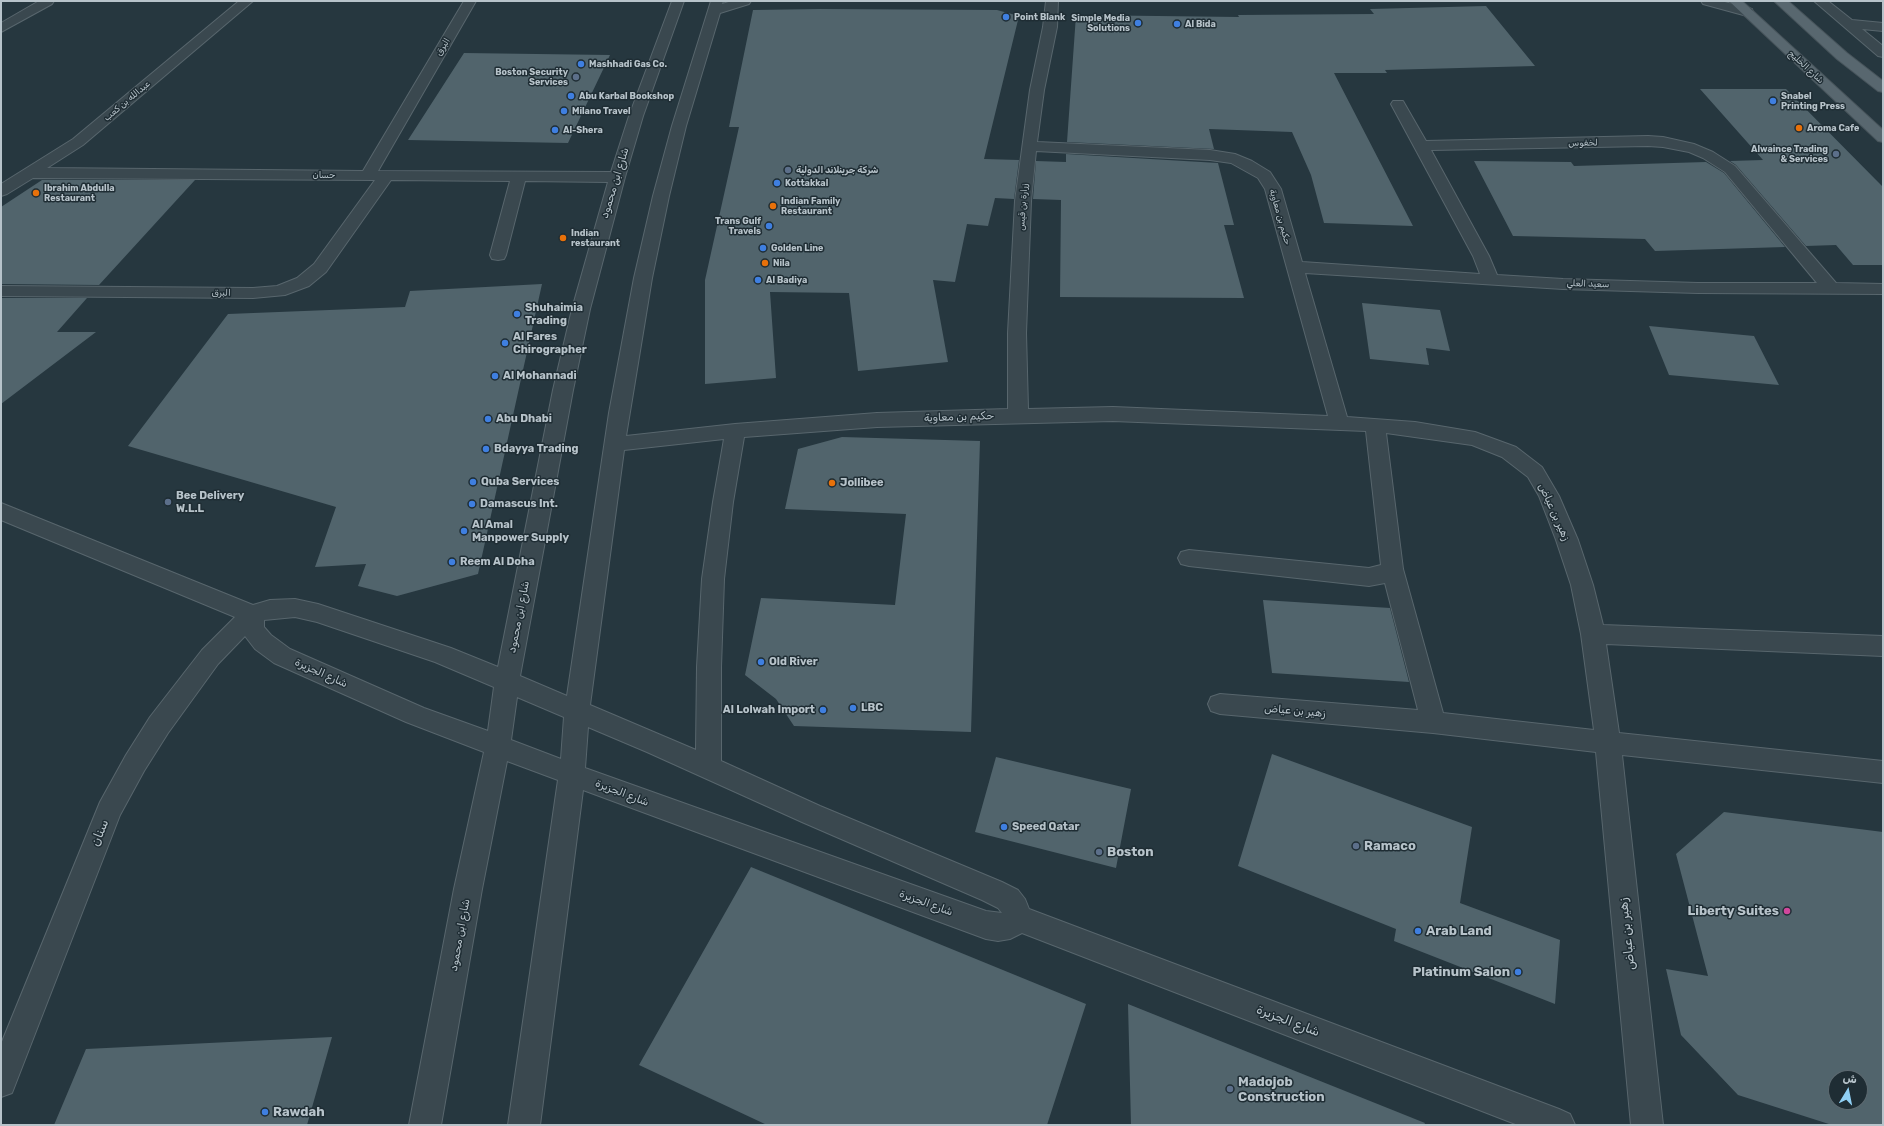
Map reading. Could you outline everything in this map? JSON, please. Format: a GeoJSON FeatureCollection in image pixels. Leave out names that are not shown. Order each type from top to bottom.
{"type":"FeatureCollection","features":[{"type":"Feature","properties":{"kind":"main road","name":"شارع الخليج"},"geometry":{"type":"LineString","coordinates":[[1735,1],[1883,138]]}},
{"type":"Feature","properties":{"kind":"main road"},"geometry":{"type":"LineString","coordinates":[[1780,1],[1842,56],[1883,88]]}},
{"type":"Feature","properties":{"kind":"street"},"geometry":{"type":"LineString","coordinates":[[1,28],[48,1]]}},
{"type":"Feature","properties":{"kind":"street","name":"عبدالله بن كعب"},"geometry":{"type":"LineString","coordinates":[[1,191],[78,142],[247,1]]}},
{"type":"Feature","properties":{"kind":"street","name":"البرق"},"geometry":{"type":"LineString","coordinates":[[368,175],[470,1]]}},
{"type":"Feature","properties":{"kind":"street","name":"شارع ابن محمود"},"geometry":{"type":"LineString","coordinates":[[425,1125],[468,889],[498,746],[507,682],[563,390],[581,309],[617,177],[636,116],[678,1]]}},
{"type":"Feature","properties":{"kind":"street"},"geometry":{"type":"LineString","coordinates":[[524,1125],[572,774],[577,711],[616,444],[643,278],[679,126],[715,6],[745,1]]}},
{"type":"Feature","properties":{"kind":"street","name":"زرارة بن قيس"},"geometry":{"type":"LineString","coordinates":[[1018,415],[1017,334],[1019,271],[1028,146],[1037,90],[1050,27],[1052,1]]}},
{"type":"Feature","properties":{"kind":"street","name":"شارع الخليج"},"geometry":{"type":"LineString","coordinates":[[1707,1],[1747,12]]}},
{"type":"Feature","properties":{"kind":"street"},"geometry":{"type":"LineString","coordinates":[[1820,1],[1883,53]]}},
{"type":"Feature","properties":{"kind":"street"},"geometry":{"type":"LineString","coordinates":[[1847,24],[1883,27]]}},
{"type":"Feature","properties":{"kind":"street"},"geometry":{"type":"LineString","coordinates":[[1398,104],[1481,256],[1491,280]]}},
{"type":"Feature","properties":{"kind":"street","name":"لخفوس"},"geometry":{"type":"LineString","coordinates":[[1422,146],[1641,141],[1663,142],[1694,149],[1708,155],[1730,169],[1832,290]]}},
{"type":"Feature","properties":{"kind":"street","name":"حكيم بن معاوية"},"geometry":{"type":"LineString","coordinates":[[1028,146],[1210,155],[1235,159],[1247,164],[1264,175],[1270,182],[1338,422]]}},
{"type":"Feature","properties":{"kind":"street","name":"حسان"},"geometry":{"type":"LineString","coordinates":[[31,173],[617,177]]}},
{"type":"Feature","properties":{"kind":"street","name":"البرق"},"geometry":{"type":"LineString","coordinates":[[1,291],[253,293],[278,291],[303,282],[320,268],[388,175]]}},
{"type":"Feature","properties":{"kind":"street"},"geometry":{"type":"LineString","coordinates":[[498,255],[519,176]]}},
{"type":"Feature","properties":{"kind":"street","name":"سعيد العلي"},"geometry":{"type":"LineString","coordinates":[[1294,267],[1491,280],[1690,288],[1832,290],[1883,289]]}},
{"type":"Feature","properties":{"kind":"street","name":"حكيم بن معاوية"},"geometry":{"type":"LineString","coordinates":[[616,444],[877,420],[1018,415],[1129,415],[1303,421]]}},
{"type":"Feature","properties":{"kind":"street","name":"زهير بن عياض"},"geometry":{"type":"LineString","coordinates":[[1303,421],[1338,422],[1415,429],[1475,439],[1509,452],[1535,472],[1549,496],[1567,540],[1582,585],[1593,634],[1608,744],[1647,1125]]}},
{"type":"Feature","properties":{"kind":"street"},"geometry":{"type":"LineString","coordinates":[[1375,425],[1392,569],[1433,722]]}},
{"type":"Feature","properties":{"kind":"street"},"geometry":{"type":"LineString","coordinates":[[708,768],[709,667],[713,579],[722,502],[735,432]]}},
{"type":"Feature","properties":{"kind":"street"},"geometry":{"type":"LineString","coordinates":[[1,510],[252,614],[270,609],[289,608],[318,613],[443,654],[1002,896],[1008,899],[1015,908],[1018,918]]}},
{"type":"Feature","properties":{"kind":"street"},"geometry":{"type":"LineString","coordinates":[[1189,558],[1369,577],[1382,575],[1392,569]]}},
{"type":"Feature","properties":{"kind":"street","name":"شارع الجزيرة"},"geometry":{"type":"LineString","coordinates":[[252,614],[253,629],[263,642],[282,656],[414,715],[666,810],[986,925],[998,927],[1010,925],[1018,918],[1559,1125]]}},
{"type":"Feature","properties":{"kind":"street","name":"سنان"},"geometry":{"type":"LineString","coordinates":[[1,1082],[109,810],[135,763],[159,725],[210,657],[252,614]]}},
{"type":"Feature","properties":{"kind":"street"},"geometry":{"type":"LineString","coordinates":[[1593,634],[1883,646]]}},
{"type":"Feature","properties":{"kind":"street","name":"زهير بن عياض"},"geometry":{"type":"LineString","coordinates":[[1220,704],[1433,722],[1608,744],[1883,772]]}},
{"type":"Feature","properties":{"kind":"building"},"geometry":{"type":"Polygon","coordinates":[[[1486,6],[1535,66],[1385,70],[1387,73],[1334,73],[1413,226],[1324,223],[1311,175],[1292,132],[1209,129],[1214,149],[1067,142],[1076,15],[1239,17],[1238,15],[1374,14],[1370,9],[1486,6]]]}},
{"type":"Feature","properties":{"kind":"building"},"geometry":{"type":"Polygon","coordinates":[[[753,10],[997,10],[1019,16],[984,159],[1019,160],[1014,199],[995,198],[988,226],[967,224],[955,282],[933,280],[948,362],[858,371],[849,293],[770,292],[776,378],[705,384],[705,280],[739,127],[729,127],[753,10]]]}},
{"type":"Feature","properties":{"kind":"building"},"geometry":{"type":"Polygon","coordinates":[[[464,53],[610,55],[568,143],[408,140],[464,53]]]}},
{"type":"Feature","properties":{"kind":"building"},"geometry":{"type":"Polygon","coordinates":[[[1700,89],[1786,89],[1883,187],[1883,265],[1853,265],[1836,245],[1806,246],[1736,165],[1730,161],[1763,160],[1700,89]]]}},
{"type":"Feature","properties":{"kind":"building"},"geometry":{"type":"Polygon","coordinates":[[[1066,154],[1218,163],[1234,225],[1224,225],[1244,298],[1060,297],[1061,200],[1033,199],[1036,161],[1066,162],[1066,154]]]}},
{"type":"Feature","properties":{"kind":"building"},"geometry":{"type":"Polygon","coordinates":[[[1474,161],[1571,162],[1574,166],[1706,162],[1724,173],[1785,247],[1655,251],[1645,239],[1513,236],[1474,161]]]}},
{"type":"Feature","properties":{"kind":"building"},"geometry":{"type":"Polygon","coordinates":[[[42,180],[195,180],[99,285],[1,284],[1,207],[42,180]]]}},
{"type":"Feature","properties":{"kind":"building"},"geometry":{"type":"Polygon","coordinates":[[[542,284],[478,574],[397,596],[358,586],[366,564],[315,567],[336,507],[128,446],[228,314],[405,307],[410,291],[542,284]]]}},
{"type":"Feature","properties":{"kind":"building"},"geometry":{"type":"Polygon","coordinates":[[[1,298],[87,298],[57,332],[96,332],[1,404],[1,298]]]}},
{"type":"Feature","properties":{"kind":"building"},"geometry":{"type":"Polygon","coordinates":[[[1362,303],[1440,310],[1450,351],[1426,348],[1429,365],[1370,359],[1362,303]]]}},
{"type":"Feature","properties":{"kind":"building"},"geometry":{"type":"Polygon","coordinates":[[[1649,326],[1754,336],[1779,385],[1669,375],[1649,326]]]}},
{"type":"Feature","properties":{"kind":"building"},"geometry":{"type":"Polygon","coordinates":[[[842,437],[980,441],[971,732],[794,726],[776,699],[745,675],[761,598],[895,605],[906,514],[785,509],[798,449],[842,437]]]}},
{"type":"Feature","properties":{"kind":"building"},"geometry":{"type":"Polygon","coordinates":[[[1263,600],[1390,608],[1409,682],[1272,673],[1263,600]]]}},
{"type":"Feature","properties":{"kind":"building","name":"Ramaco"},"geometry":{"type":"Polygon","coordinates":[[[1272,754],[1472,827],[1460,903],[1560,940],[1555,1004],[1394,941],[1396,929],[1238,866],[1272,754]]]}},
{"type":"Feature","properties":{"kind":"building"},"geometry":{"type":"Polygon","coordinates":[[[996,757],[1131,789],[1116,868],[975,832],[996,757]]]}},
{"type":"Feature","properties":{"kind":"building","name":"Liberty Suites"},"geometry":{"type":"Polygon","coordinates":[[[1724,812],[1883,832],[1883,1125],[1832,1125],[1738,1095],[1681,1035],[1666,969],[1708,976],[1676,854],[1724,812]]]}},
{"type":"Feature","properties":{"kind":"building"},"geometry":{"type":"Polygon","coordinates":[[[751,867],[1086,1004],[1047,1125],[767,1125],[639,1065],[751,867]]]}},
{"type":"Feature","properties":{"kind":"building"},"geometry":{"type":"Polygon","coordinates":[[[1128,1004],[1425,1123],[1424,1125],[1131,1125],[1128,1004]]]}},
{"type":"Feature","properties":{"kind":"building"},"geometry":{"type":"Polygon","coordinates":[[[332,1037],[307,1125],[54,1125],[86,1049],[332,1037]]]}},
{"type":"Feature","properties":{"kind":"place","name":"Point Blank"},"geometry":{"type":"Point","coordinates":[1006,17]}},
{"type":"Feature","properties":{"kind":"place","name":"Simple Media Solutions"},"geometry":{"type":"Point","coordinates":[1138,23]}},
{"type":"Feature","properties":{"kind":"place","name":"Al Bida"},"geometry":{"type":"Point","coordinates":[1177,24]}},
{"type":"Feature","properties":{"kind":"place","name":"Mashhadi Gas Co."},"geometry":{"type":"Point","coordinates":[581,64]}},
{"type":"Feature","properties":{"kind":"place","name":"Boston Security Services"},"geometry":{"type":"Point","coordinates":[576,77]}},
{"type":"Feature","properties":{"kind":"place","name":"Abu Karbal Bookshop"},"geometry":{"type":"Point","coordinates":[571,96]}},
{"type":"Feature","properties":{"kind":"place","name":"Snabel Printing Press"},"geometry":{"type":"Point","coordinates":[1773,101]}},
{"type":"Feature","properties":{"kind":"place","name":"Milano Travel"},"geometry":{"type":"Point","coordinates":[564,111]}},
{"type":"Feature","properties":{"kind":"place","name":"Aroma Cafe"},"geometry":{"type":"Point","coordinates":[1799,128]}},
{"type":"Feature","properties":{"kind":"place","name":"Al-Shera"},"geometry":{"type":"Point","coordinates":[555,130]}},
{"type":"Feature","properties":{"kind":"place","name":"Alwaince Trading & Services"},"geometry":{"type":"Point","coordinates":[1836,154]}},
{"type":"Feature","properties":{"kind":"place","name":"شركة جرينلاند الدولية"},"geometry":{"type":"Point","coordinates":[788,170]}},
{"type":"Feature","properties":{"kind":"place","name":"Kottakkal"},"geometry":{"type":"Point","coordinates":[777,183]}},
{"type":"Feature","properties":{"kind":"place","name":"Ibrahim Abdulla Restaurant"},"geometry":{"type":"Point","coordinates":[36,193]}},
{"type":"Feature","properties":{"kind":"place","name":"Indian Family Restaurant"},"geometry":{"type":"Point","coordinates":[773,206]}},
{"type":"Feature","properties":{"kind":"place","name":"Trans Gulf Travels"},"geometry":{"type":"Point","coordinates":[769,226]}},
{"type":"Feature","properties":{"kind":"place","name":"Indian restaurant"},"geometry":{"type":"Point","coordinates":[563,238]}},
{"type":"Feature","properties":{"kind":"place","name":"Golden Line"},"geometry":{"type":"Point","coordinates":[763,248]}},
{"type":"Feature","properties":{"kind":"place","name":"Nila"},"geometry":{"type":"Point","coordinates":[765,263]}},
{"type":"Feature","properties":{"kind":"place","name":"Al Badiya"},"geometry":{"type":"Point","coordinates":[758,280]}},
{"type":"Feature","properties":{"kind":"place","name":"Shuhaimia Trading"},"geometry":{"type":"Point","coordinates":[517,314]}},
{"type":"Feature","properties":{"kind":"place","name":"Al Fares Chirographer"},"geometry":{"type":"Point","coordinates":[505,343]}},
{"type":"Feature","properties":{"kind":"place","name":"Al Mohannadi"},"geometry":{"type":"Point","coordinates":[495,376]}},
{"type":"Feature","properties":{"kind":"place","name":"Abu Dhabi"},"geometry":{"type":"Point","coordinates":[488,419]}},
{"type":"Feature","properties":{"kind":"place","name":"Bdayya Trading"},"geometry":{"type":"Point","coordinates":[486,449]}},
{"type":"Feature","properties":{"kind":"place","name":"Quba Services"},"geometry":{"type":"Point","coordinates":[473,482]}},
{"type":"Feature","properties":{"kind":"place","name":"Jollibee"},"geometry":{"type":"Point","coordinates":[832,483]}},
{"type":"Feature","properties":{"kind":"place","name":"Bee Delivery W.L.L"},"geometry":{"type":"Point","coordinates":[168,502]}},
{"type":"Feature","properties":{"kind":"place","name":"Damascus Int."},"geometry":{"type":"Point","coordinates":[472,504]}},
{"type":"Feature","properties":{"kind":"place","name":"Al Amal Manpower Supply"},"geometry":{"type":"Point","coordinates":[464,531]}},
{"type":"Feature","properties":{"kind":"place","name":"Reem Al Doha"},"geometry":{"type":"Point","coordinates":[452,562]}},
{"type":"Feature","properties":{"kind":"place","name":"Old River"},"geometry":{"type":"Point","coordinates":[761,662]}},
{"type":"Feature","properties":{"kind":"place","name":"LBC"},"geometry":{"type":"Point","coordinates":[853,708]}},
{"type":"Feature","properties":{"kind":"place","name":"Al Lolwah Import"},"geometry":{"type":"Point","coordinates":[823,710]}},
{"type":"Feature","properties":{"kind":"place","name":"Speed Qatar"},"geometry":{"type":"Point","coordinates":[1004,827]}},
{"type":"Feature","properties":{"kind":"place","name":"Ramaco"},"geometry":{"type":"Point","coordinates":[1356,846]}},
{"type":"Feature","properties":{"kind":"place","name":"Boston"},"geometry":{"type":"Point","coordinates":[1099,852]}},
{"type":"Feature","properties":{"kind":"place","name":"Liberty Suites"},"geometry":{"type":"Point","coordinates":[1787,911]}},
{"type":"Feature","properties":{"kind":"place","name":"Arab Land"},"geometry":{"type":"Point","coordinates":[1418,931]}},
{"type":"Feature","properties":{"kind":"place","name":"Platinum Salon"},"geometry":{"type":"Point","coordinates":[1518,972]}},
{"type":"Feature","properties":{"kind":"place","name":"Madojob Construction"},"geometry":{"type":"Point","coordinates":[1230,1089]}},
{"type":"Feature","properties":{"kind":"place","name":"Rawdah"},"geometry":{"type":"Point","coordinates":[265,1112]}}]}
